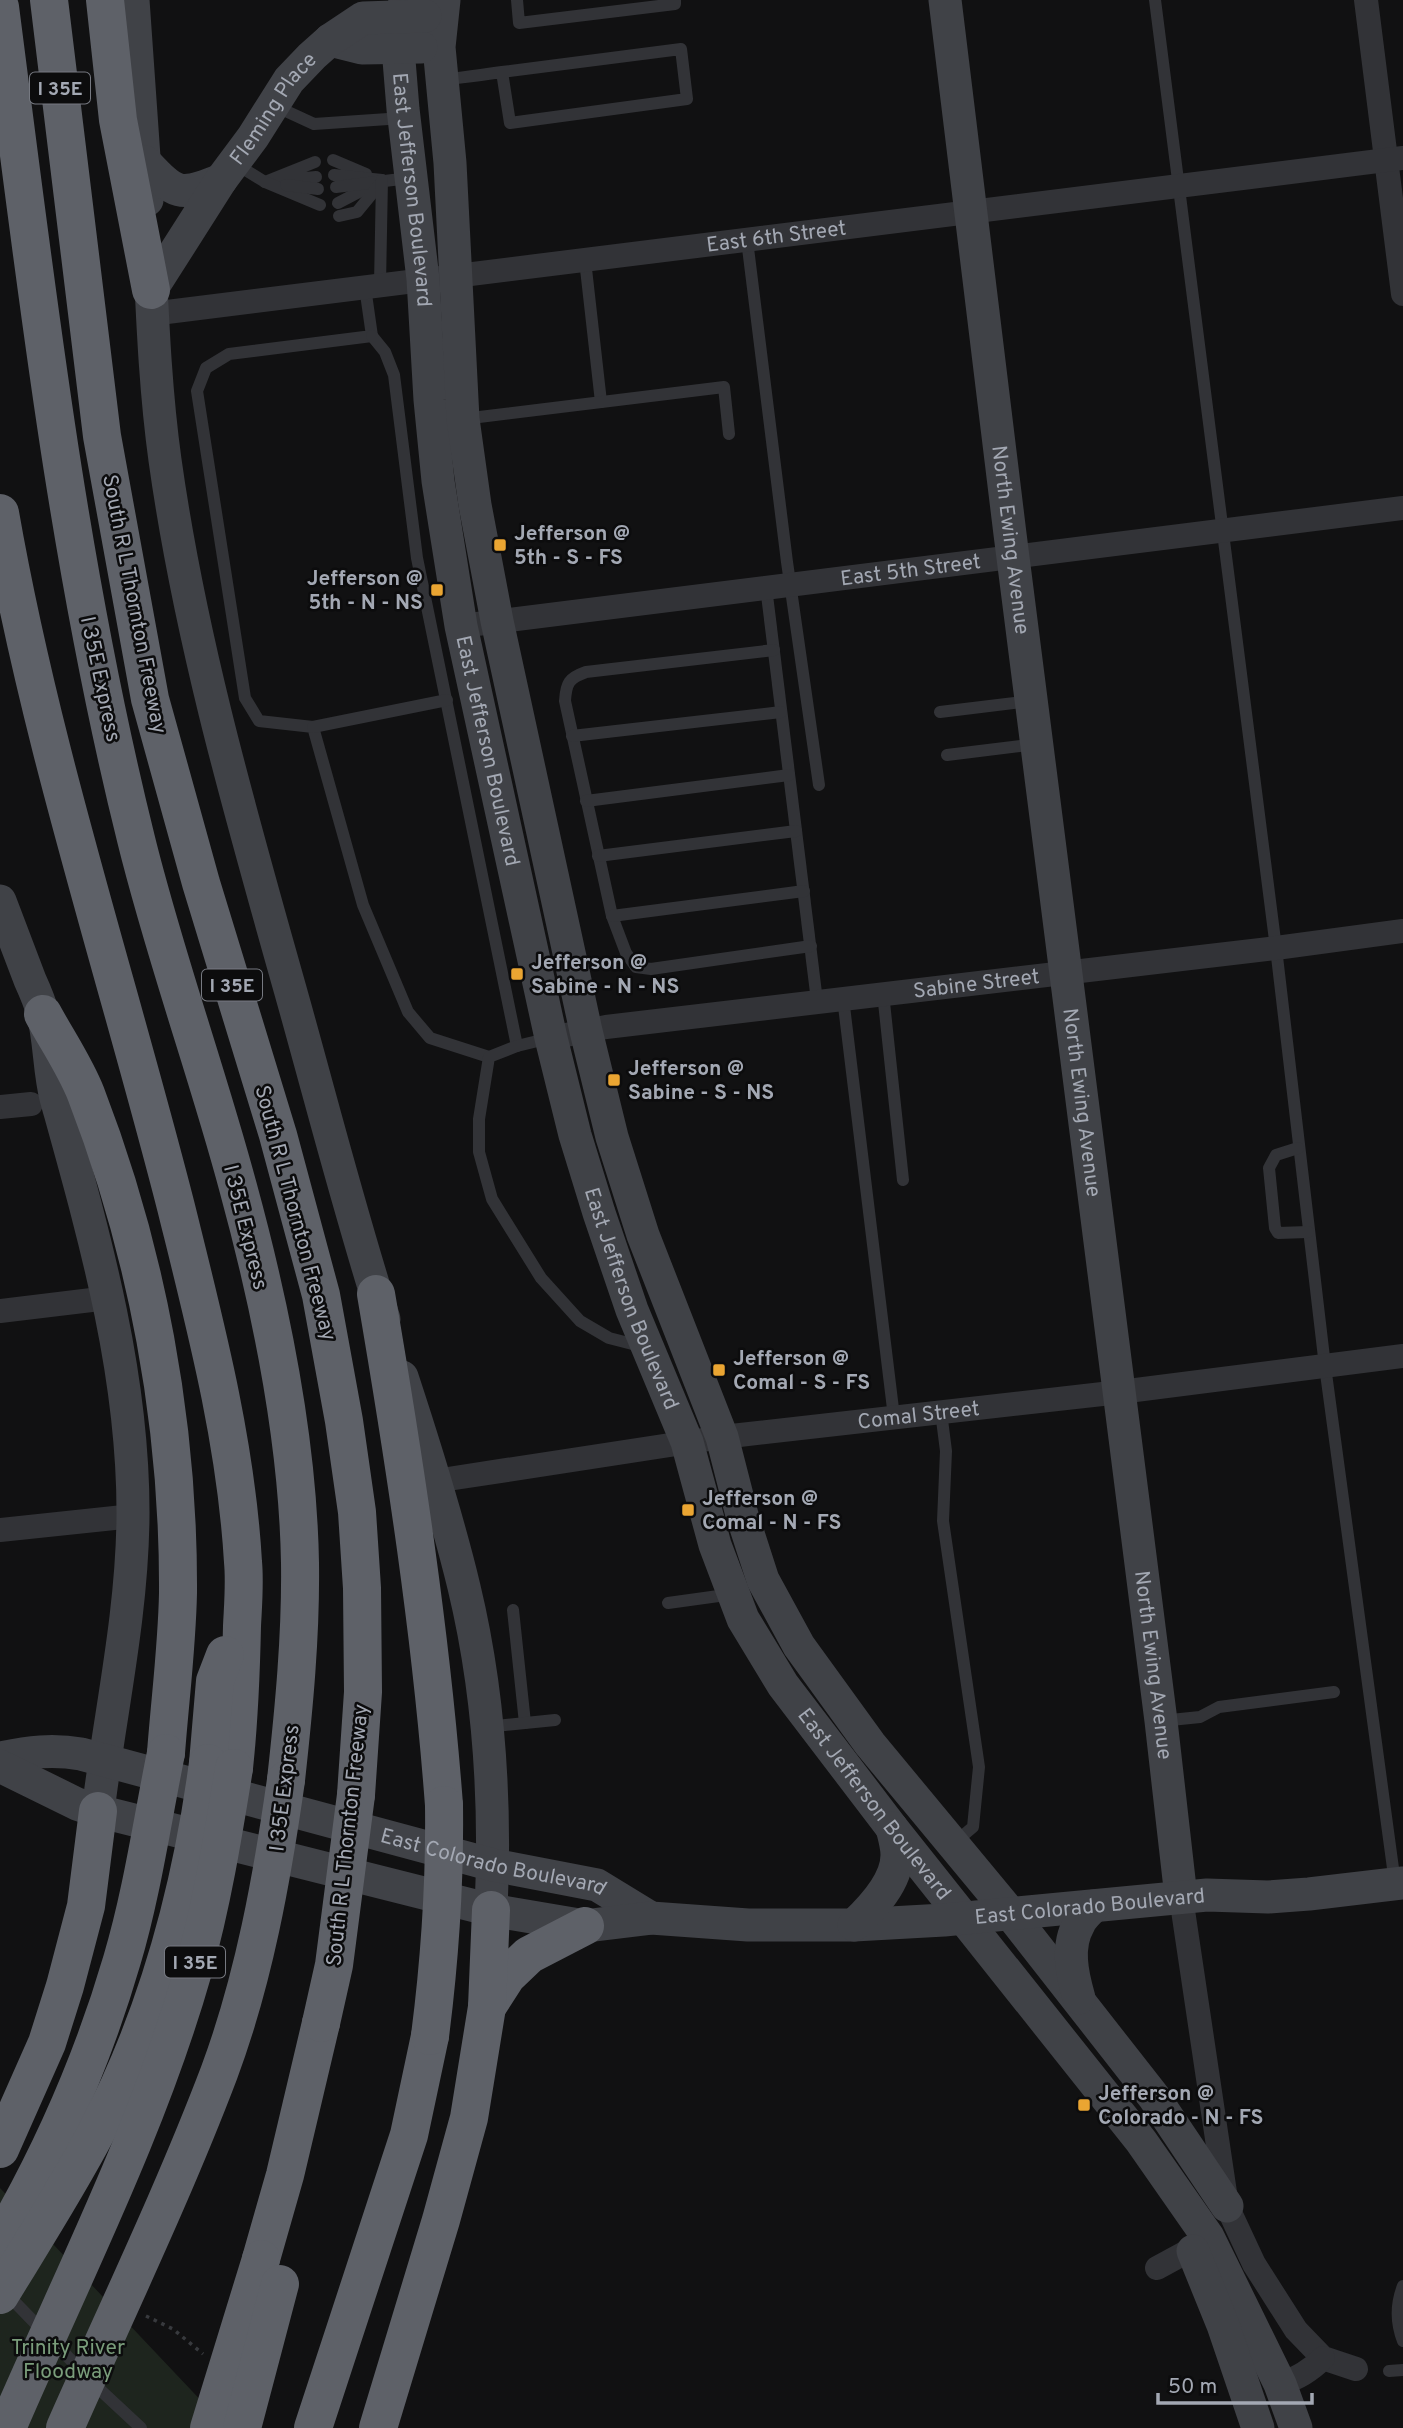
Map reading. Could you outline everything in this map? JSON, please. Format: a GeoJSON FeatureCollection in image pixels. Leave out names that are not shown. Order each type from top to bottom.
{"type":"FeatureCollection","features":[{"type":"Feature","properties":{"kind":"highway","name":"South R L Thornton Freeway"},"geometry":{"type":"LineString","coordinates":[[49,0],[102,436],[150,699],[201,883],[278,1135],[321,1294],[357,1512],[362,1588],[363,1692],[356,1795],[334,1965],[285,2175],[270,2272],[209,2428]]}},
{"type":"Feature","properties":{"kind":"highway"},"geometry":{"type":"LineString","coordinates":[[105,0],[118,120],[151,302]]}},
{"type":"Feature","properties":{"kind":"highway","name":"I 35E Express"},"geometry":{"type":"LineString","coordinates":[[0,7],[67,503],[97,670],[136,841],[239,1188],[268,1315],[287,1419],[295,1482],[300,1563],[293,1720],[286,1780],[271,1881],[251,1969],[219,2071],[166,2202],[65,2428]]}},
{"type":"Feature","properties":{"kind":"highway"},"geometry":{"type":"LineString","coordinates":[[0,513],[27,650],[61,792],[153,1118],[203,1312],[232,1454],[244,1564],[243,1607],[215,1681],[221,1765],[179,1920],[153,2002],[97,2131],[49,2217],[0,2295]]}},
{"type":"Feature","properties":{"kind":"highway"},"geometry":{"type":"LineString","coordinates":[[0,2242],[54,2143],[110,1997],[136,1906],[166,1752],[178,1595],[176,1502],[166,1398],[146,1294],[125,1211],[85,1091],[43,1014]]}},
{"type":"Feature","properties":{"kind":"highway"},"geometry":{"type":"LineString","coordinates":[[313,2428],[409,2135],[430,2036],[440,1960],[445,1879],[444,1805],[438,1729],[410,1508],[376,1294]]}},
{"type":"Feature","properties":{"kind":"highway","name":"I 35E"},"geometry":{"type":"LineString","coordinates":[[7,2428],[130,2149],[172,2039],[210,1909],[221,1765]]}},
{"type":"Feature","properties":{"kind":"highway"},"geometry":{"type":"LineString","coordinates":[[0,2149],[47,2043],[86,1906],[98,1811]]}},
{"type":"Feature","properties":{"kind":"highway"},"geometry":{"type":"LineString","coordinates":[[380,2420],[469,2118],[487,2007],[491,1910]]}},
{"type":"Feature","properties":{"kind":"highway"},"geometry":{"type":"LineString","coordinates":[[487,2007],[507,1976],[529,1955],[585,1926]]}},
{"type":"Feature","properties":{"kind":"highway"},"geometry":{"type":"LineString","coordinates":[[242,2428],[270,2272]]}},
{"type":"Feature","properties":{"kind":"main road"},"geometry":{"type":"LineString","coordinates":[[133,0],[145,162],[155,374],[165,461],[193,618],[220,735],[265,900],[376,1294],[435,1481],[465,1589],[484,1698],[493,1865],[491,1910]]}},
{"type":"Feature","properties":{"kind":"main road","name":"North Ewing Avenue"},"geometry":{"type":"LineString","coordinates":[[945,0],[1181,1897]]}},
{"type":"Feature","properties":{"kind":"main road","name":"Fleming Place"},"geometry":{"type":"LineString","coordinates":[[151,302],[228,171],[289,80],[330,40],[363,19],[404,8],[442,21]]}},
{"type":"Feature","properties":{"kind":"main road","name":"East Jefferson Boulevard"},"geometry":{"type":"LineString","coordinates":[[404,8],[398,48],[404,118],[397,179],[439,277],[475,505],[497,621],[586,1031],[612,1137],[643,1236],[722,1437],[742,1515],[763,1580],[799,1646],[870,1744],[1010,1913],[1154,2097],[1227,2206]]}},
{"type":"Feature","properties":{"kind":"main road","name":"Fleming Place"},"geometry":{"type":"LineString","coordinates":[[330,40],[362,48],[398,48],[442,21]]}},
{"type":"Feature","properties":{"kind":"main road","name":"East Jefferson Boulevard"},"geometry":{"type":"LineString","coordinates":[[442,21],[443,80],[450,163],[430,400],[438,481],[461,626],[551,1038],[598,1213],[632,1310],[687,1441],[715,1545],[743,1619],[783,1685],[892,1828],[1141,2141],[1200,2243]]}},
{"type":"Feature","properties":{"kind":"main road","name":"Fleming Place"},"geometry":{"type":"LineString","coordinates":[[145,162],[166,184],[179,191],[192,191],[228,171]]}},
{"type":"Feature","properties":{"kind":"main road"},"geometry":{"type":"LineString","coordinates":[[0,901],[43,1014],[55,1094],[86,1201],[108,1298],[121,1363],[130,1440],[133,1516],[131,1575],[124,1645],[98,1811]]}},
{"type":"Feature","properties":{"kind":"main road","name":"East Colorado Boulevard"},"geometry":{"type":"LineString","coordinates":[[0,1758],[30,1751],[67,1752],[493,1865],[597,1885],[651,1918]]}},
{"type":"Feature","properties":{"kind":"main road","name":"East Colorado Boulevard"},"geometry":{"type":"LineString","coordinates":[[0,1766],[77,1804],[98,1811],[491,1910],[585,1926],[651,1918],[748,1925],[854,1925],[963,1918],[1181,1897],[1268,1897],[1399,1883]]}},
{"type":"Feature","properties":{"kind":"main road"},"geometry":{"type":"LineString","coordinates":[[854,1925],[870,1910],[894,1872],[897,1855],[892,1828]]}},
{"type":"Feature","properties":{"kind":"main road"},"geometry":{"type":"LineString","coordinates":[[1080,2003],[1072,1974],[1072,1945],[1079,1924],[1094,1906]]}},
{"type":"Feature","properties":{"kind":"main road"},"geometry":{"type":"LineString","coordinates":[[1200,2243],[1280,2384],[1296,2428]]}},
{"type":"Feature","properties":{"kind":"main road"},"geometry":{"type":"LineString","coordinates":[[1200,2243],[1223,2325],[1258,2428]]}},
{"type":"Feature","properties":{"kind":"street"},"geometry":{"type":"LineString","coordinates":[[1366,0],[1394,159],[1403,294]]}},
{"type":"Feature","properties":{"kind":"street","name":"East 6th Street"},"geometry":{"type":"LineString","coordinates":[[151,302],[373,286],[1394,159]]}},
{"type":"Feature","properties":{"kind":"street","name":"East 5th Street"},"geometry":{"type":"LineString","coordinates":[[461,626],[1403,508]]}},
{"type":"Feature","properties":{"kind":"street","name":"Sabine Street"},"geometry":{"type":"LineString","coordinates":[[551,1038],[586,1031],[817,1001],[1403,931]]}},
{"type":"Feature","properties":{"kind":"street"},"geometry":{"type":"LineString","coordinates":[[0,1107],[32,1104]]}},
{"type":"Feature","properties":{"kind":"street"},"geometry":{"type":"LineString","coordinates":[[0,1311],[108,1298]]}},
{"type":"Feature","properties":{"kind":"street","name":"Comal Street"},"geometry":{"type":"LineString","coordinates":[[435,1481],[687,1441],[1120,1392],[1403,1356]]}},
{"type":"Feature","properties":{"kind":"street"},"geometry":{"type":"LineString","coordinates":[[0,1530],[133,1516]]}},
{"type":"Feature","properties":{"kind":"street","name":"North Ewing Avenue"},"geometry":{"type":"LineString","coordinates":[[1181,1897],[1227,2206],[1254,2263],[1296,2330],[1323,2358],[1356,2368]]}},
{"type":"Feature","properties":{"kind":"street"},"geometry":{"type":"LineString","coordinates":[[1157,2267],[1200,2243],[1227,2206]]}},
{"type":"Feature","properties":{"kind":"street"},"geometry":{"type":"LineString","coordinates":[[1280,2384],[1311,2370],[1323,2358]]}},
{"type":"Feature","properties":{"kind":"lane"},"geometry":{"type":"LineString","coordinates":[[517,0],[519,23],[675,4],[675,0]]}},
{"type":"Feature","properties":{"kind":"lane"},"geometry":{"type":"LineString","coordinates":[[1154,0],[1276,948],[1325,1366],[1399,1883]]}},
{"type":"Feature","properties":{"kind":"lane"},"geometry":{"type":"LineString","coordinates":[[443,80],[502,72],[681,49],[687,99],[509,123],[502,72]]}},
{"type":"Feature","properties":{"kind":"lane"},"geometry":{"type":"LineString","coordinates":[[274,105],[314,124],[404,118]]}},
{"type":"Feature","properties":{"kind":"lane"},"geometry":{"type":"LineString","coordinates":[[333,160],[397,179]]}},
{"type":"Feature","properties":{"kind":"lane"},"geometry":{"type":"LineString","coordinates":[[265,182],[315,162]]}},
{"type":"Feature","properties":{"kind":"lane"},"geometry":{"type":"LineString","coordinates":[[228,171],[265,182],[320,205]]}},
{"type":"Feature","properties":{"kind":"lane"},"geometry":{"type":"LineString","coordinates":[[335,181],[397,179]]}},
{"type":"Feature","properties":{"kind":"lane"},"geometry":{"type":"LineString","coordinates":[[338,203],[397,179]]}},
{"type":"Feature","properties":{"kind":"lane"},"geometry":{"type":"LineString","coordinates":[[339,216],[356,212],[397,179]]}},
{"type":"Feature","properties":{"kind":"lane"},"geometry":{"type":"LineString","coordinates":[[397,179],[373,286],[372,336],[385,352],[394,375],[416,558],[517,1046]]}},
{"type":"Feature","properties":{"kind":"lane"},"geometry":{"type":"LineString","coordinates":[[265,182],[317,183]]}},
{"type":"Feature","properties":{"kind":"lane"},"geometry":{"type":"LineString","coordinates":[[747,240],[778,586],[819,785]]}},
{"type":"Feature","properties":{"kind":"lane"},"geometry":{"type":"LineString","coordinates":[[585,260],[601,402]]}},
{"type":"Feature","properties":{"kind":"lane"},"geometry":{"type":"LineString","coordinates":[[372,336],[229,354],[206,368],[197,391],[245,698],[259,721],[313,727],[446,700]]}},
{"type":"Feature","properties":{"kind":"lane"},"geometry":{"type":"LineString","coordinates":[[463,419],[724,387],[729,435]]}},
{"type":"Feature","properties":{"kind":"lane"},"geometry":{"type":"LineString","coordinates":[[778,586],[774,650],[817,1001]]}},
{"type":"Feature","properties":{"kind":"lane"},"geometry":{"type":"LineString","coordinates":[[774,650],[586,671],[572,677],[566,686],[565,701],[612,916],[626,953],[636,967],[651,969],[811,946]]}},
{"type":"Feature","properties":{"kind":"lane"},"geometry":{"type":"LineString","coordinates":[[940,712],[1031,701]]}},
{"type":"Feature","properties":{"kind":"lane"},"geometry":{"type":"LineString","coordinates":[[572,736],[781,712]]}},
{"type":"Feature","properties":{"kind":"lane"},"geometry":{"type":"LineString","coordinates":[[313,727],[363,905],[408,1012],[430,1038],[489,1057],[517,1046],[551,1038]]}},
{"type":"Feature","properties":{"kind":"lane"},"geometry":{"type":"LineString","coordinates":[[947,755],[1037,744]]}},
{"type":"Feature","properties":{"kind":"lane"},"geometry":{"type":"LineString","coordinates":[[586,801],[789,775]]}},
{"type":"Feature","properties":{"kind":"lane"},"geometry":{"type":"LineString","coordinates":[[597,856],[796,831]]}},
{"type":"Feature","properties":{"kind":"lane"},"geometry":{"type":"LineString","coordinates":[[612,916],[804,891]]}},
{"type":"Feature","properties":{"kind":"lane"},"geometry":{"type":"LineString","coordinates":[[883,993],[903,1180]]}},
{"type":"Feature","properties":{"kind":"lane"},"geometry":{"type":"LineString","coordinates":[[843,998],[894,1418]]}},
{"type":"Feature","properties":{"kind":"lane"},"geometry":{"type":"LineString","coordinates":[[489,1057],[479,1119],[479,1152],[492,1199],[541,1278],[580,1321],[609,1338],[648,1348]]}},
{"type":"Feature","properties":{"kind":"lane"},"geometry":{"type":"LineString","coordinates":[[1298,1148],[1276,1155],[1269,1167],[1275,1228],[1278,1233],[1286,1234],[1308,1232]]}},
{"type":"Feature","properties":{"kind":"lane"},"geometry":{"type":"LineString","coordinates":[[941,1412],[946,1451],[943,1521],[979,1767],[973,1827],[953,1844]]}},
{"type":"Feature","properties":{"kind":"lane"},"geometry":{"type":"LineString","coordinates":[[668,1603],[733,1594]]}},
{"type":"Feature","properties":{"kind":"lane"},"geometry":{"type":"LineString","coordinates":[[513,1610],[525,1723]]}},
{"type":"Feature","properties":{"kind":"lane"},"geometry":{"type":"LineString","coordinates":[[1161,1721],[1199,1717],[1219,1707],[1334,1692]]}},
{"type":"Feature","properties":{"kind":"lane"},"geometry":{"type":"LineString","coordinates":[[486,1727],[555,1720]]}},
{"type":"Feature","properties":{"kind":"lane"},"geometry":{"type":"LineString","coordinates":[[1403,2286],[1397,2309],[1403,2341]]}},
{"type":"Feature","properties":{"kind":"lane"},"geometry":{"type":"LineString","coordinates":[[0,2287],[97,2387],[141,2428]]}},
{"type":"Feature","properties":{"kind":"lane"},"geometry":{"type":"LineString","coordinates":[[1389,2371],[1403,2370]]}},
{"type":"Feature","properties":{"kind":"green space","name":"Trinity River Floodway"},"geometry":{"type":"Polygon","coordinates":[[[0,2188],[209,2409],[232,2428],[0,2428],[0,2188]]]}},
{"type":"Feature","properties":{"kind":"place","name":"Jefferson @ 5th - S - FS"},"geometry":{"type":"Point","coordinates":[500,545]}},
{"type":"Feature","properties":{"kind":"place","name":"Jefferson @ 5th - N - NS"},"geometry":{"type":"Point","coordinates":[437,590]}},
{"type":"Feature","properties":{"kind":"place","name":"Jefferson @ Sabine - N - NS"},"geometry":{"type":"Point","coordinates":[517,974]}},
{"type":"Feature","properties":{"kind":"place","name":"Jefferson @ Sabine - S - NS"},"geometry":{"type":"Point","coordinates":[614,1080]}},
{"type":"Feature","properties":{"kind":"place","name":"Jefferson @ Comal - S - FS"},"geometry":{"type":"Point","coordinates":[719,1370]}},
{"type":"Feature","properties":{"kind":"place","name":"Jefferson @ Comal - N - FS"},"geometry":{"type":"Point","coordinates":[688,1510]}},
{"type":"Feature","properties":{"kind":"place","name":"Jefferson @ Colorado - N - FS"},"geometry":{"type":"Point","coordinates":[1084,2105]}}]}
